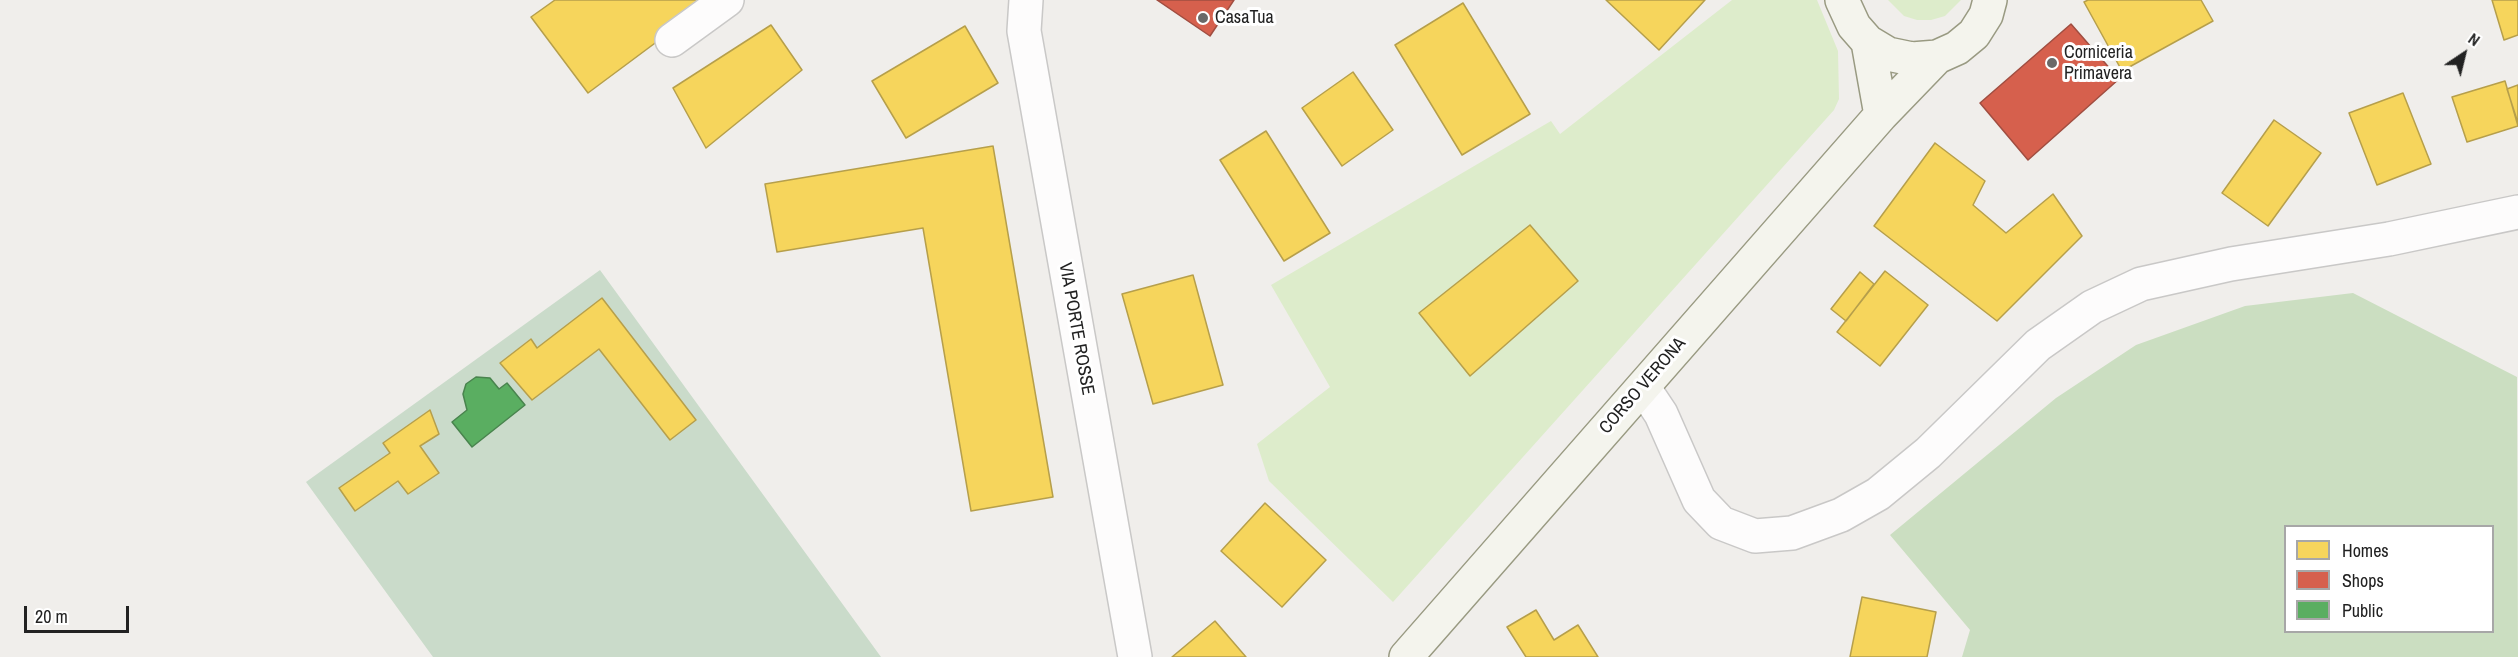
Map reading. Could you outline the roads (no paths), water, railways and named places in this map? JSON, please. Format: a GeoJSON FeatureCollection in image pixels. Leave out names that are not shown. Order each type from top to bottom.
{"type":"FeatureCollection","features":[{"type":"Feature","properties":{"kind":"main road"},"geometry":{"type":"LineString","coordinates":[[1842,0],[1854,26],[1868,42],[1888,54],[1912,59],[1936,57],[1957,48],[1974,34],[1986,15],[1990,0]]}},
{"type":"Feature","properties":{"kind":"main road"},"geometry":{"type":"LineString","coordinates":[[1868,42],[1881,115]]}},
{"type":"Feature","properties":{"kind":"main road","name":"CORSO VERONA"},"geometry":{"type":"LineString","coordinates":[[1406,657],[1881,115],[1936,57]]}},
{"type":"Feature","properties":{"kind":"street"},"geometry":{"type":"LineString","coordinates":[[672,40],[727,0]]}},
{"type":"Feature","properties":{"kind":"street","name":"VIA PORTE ROSSE"},"geometry":{"type":"LineString","coordinates":[[1026,0],[1024,31],[1135,657]]}},
{"type":"Feature","properties":{"kind":"street"},"geometry":{"type":"LineString","coordinates":[[1643,387],[1661,414],[1699,500],[1721,523],[1755,536],[1792,533],[1841,515],[1878,494],[1928,453],[2037,345],[2092,307],[2141,284],[2231,264],[2389,239],[2518,212]]}},
{"type":"Feature","properties":{"kind":"place","name":"CasaTua"},"geometry":{"type":"Point","coordinates":[1203,18]}},
{"type":"Feature","properties":{"kind":"place","name":"Corniceria Primavera"},"geometry":{"type":"Point","coordinates":[2052,63]}}]}
